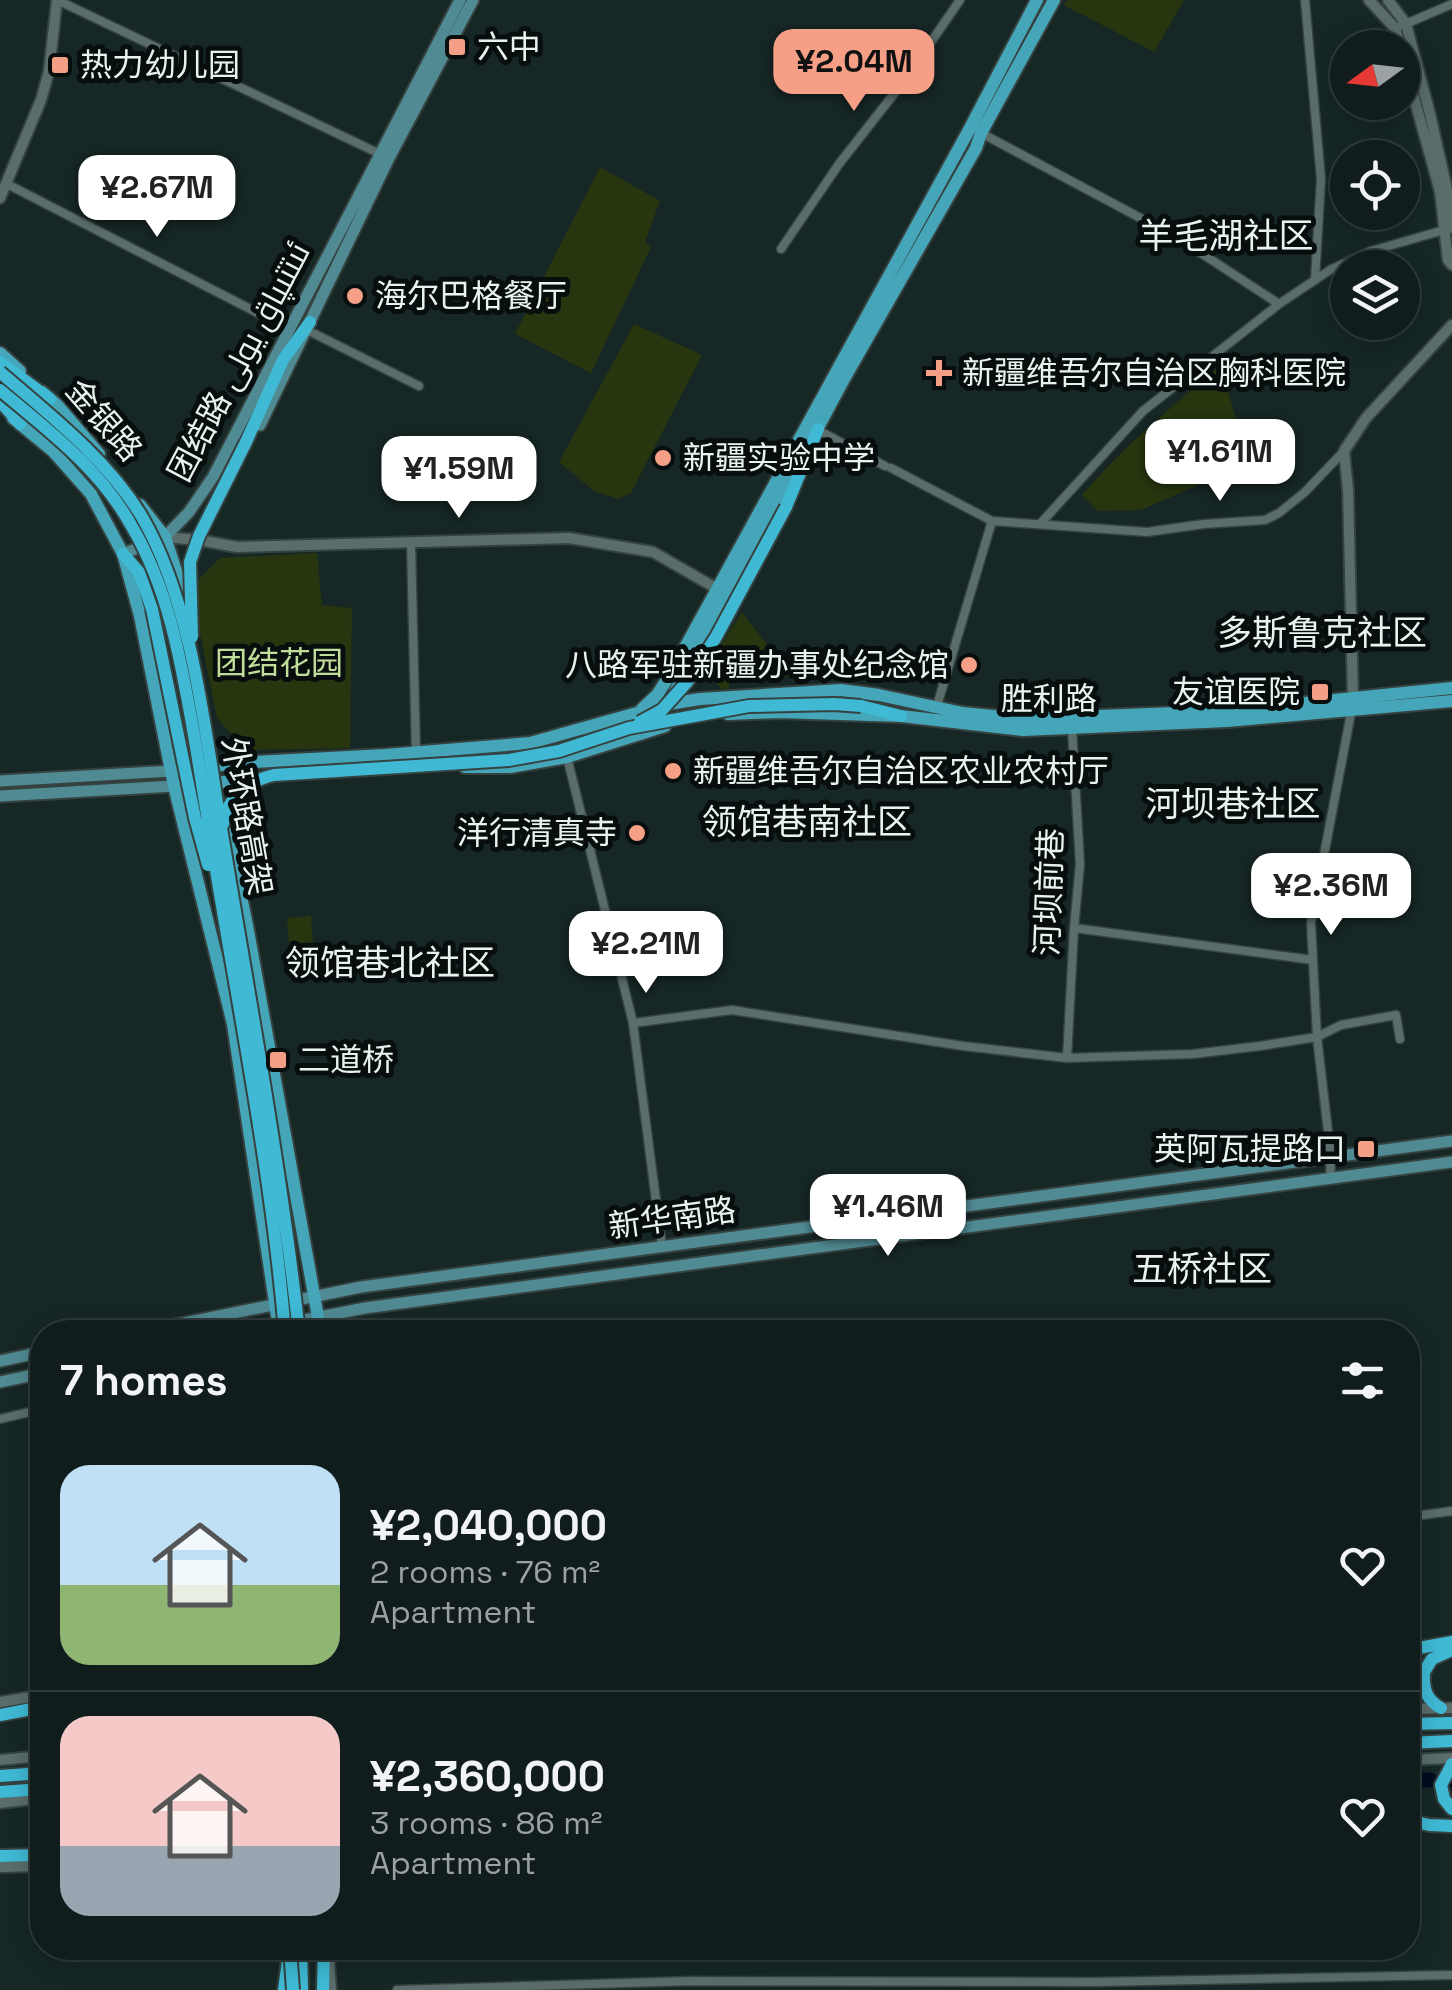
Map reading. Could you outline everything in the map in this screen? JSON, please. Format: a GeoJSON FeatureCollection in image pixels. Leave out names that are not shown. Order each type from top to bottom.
{"type":"FeatureCollection","features":[{"type":"Feature","properties":{"kind":"highway"},"geometry":{"type":"LineString","coordinates":[[196,679],[190,562],[282,360],[308,326]]}},
{"type":"Feature","properties":{"kind":"highway"},"geometry":{"type":"LineString","coordinates":[[0,362],[50,399]]}},
{"type":"Feature","properties":{"kind":"highway","name":"外环路高架"},"geometry":{"type":"LineString","coordinates":[[0,372],[76,438],[110,475],[141,516],[166,565],[177,600],[196,679],[225,851],[298,1320]]}},
{"type":"Feature","properties":{"kind":"highway"},"geometry":{"type":"LineString","coordinates":[[1,400],[20,424]]}},
{"type":"Feature","properties":{"kind":"highway","name":"外环路高架"},"geometry":{"type":"LineString","coordinates":[[1,400],[68,447],[104,486],[130,522],[166,603],[185,682],[250,1066],[280,1271],[281,1320]]}},
{"type":"Feature","properties":{"kind":"highway"},"geometry":{"type":"LineString","coordinates":[[629,728],[662,710],[687,682],[786,507],[818,429]]}},
{"type":"Feature","properties":{"kind":"highway"},"geometry":{"type":"LineString","coordinates":[[124,554],[140,572],[152,609],[195,818],[226,933]]}},
{"type":"Feature","properties":{"kind":"highway"},"geometry":{"type":"LineString","coordinates":[[225,851],[224,817],[231,801],[242,788],[274,775],[509,760],[559,751],[629,728],[750,706],[834,704],[901,716]]}},
{"type":"Feature","properties":{"kind":"highway"},"geometry":{"type":"LineString","coordinates":[[1420,1648],[1452,1642]]}},
{"type":"Feature","properties":{"kind":"highway"},"geometry":{"type":"LineString","coordinates":[[1446,1708],[1431,1703],[1426,1695],[1424,1672],[1432,1659],[1452,1650]]}},
{"type":"Feature","properties":{"kind":"highway"},"geometry":{"type":"LineString","coordinates":[[0,1715],[30,1709]]}},
{"type":"Feature","properties":{"kind":"highway"},"geometry":{"type":"LineString","coordinates":[[1420,1724],[1452,1723]]}},
{"type":"Feature","properties":{"kind":"highway"},"geometry":{"type":"LineString","coordinates":[[1420,1742],[1452,1741]]}},
{"type":"Feature","properties":{"kind":"highway"},"geometry":{"type":"LineString","coordinates":[[1452,1761],[1440,1785],[1452,1809]]}},
{"type":"Feature","properties":{"kind":"highway"},"geometry":{"type":"LineString","coordinates":[[0,1776],[30,1774]]}},
{"type":"Feature","properties":{"kind":"highway"},"geometry":{"type":"LineString","coordinates":[[0,1792],[30,1790]]}},
{"type":"Feature","properties":{"kind":"highway"},"geometry":{"type":"LineString","coordinates":[[1420,1823],[1452,1826]]}},
{"type":"Feature","properties":{"kind":"highway"},"geometry":{"type":"LineString","coordinates":[[0,1856],[30,1856]]}},
{"type":"Feature","properties":{"kind":"highway"},"geometry":{"type":"LineString","coordinates":[[284,1990],[289,1960]]}},
{"type":"Feature","properties":{"kind":"highway"},"geometry":{"type":"LineString","coordinates":[[291,1960],[292,1990]]}},
{"type":"Feature","properties":{"kind":"highway"},"geometry":{"type":"LineString","coordinates":[[302,1960],[302,1990]]}},
{"type":"Feature","properties":{"kind":"highway"},"geometry":{"type":"LineString","coordinates":[[324,1960],[325,1990]]}},
{"type":"Feature","properties":{"kind":"highway"},"geometry":{"type":"LineString","coordinates":[[324,1960],[325,1990]]}},
{"type":"Feature","properties":{"kind":"main road","name":"团结路 ئىتتىپاق يولى"},"geometry":{"type":"LineString","coordinates":[[124,554],[164,537],[189,512],[213,477],[460,0]]}},
{"type":"Feature","properties":{"kind":"main road","name":"团结路 ئىتتىپاق يولى"},"geometry":{"type":"LineString","coordinates":[[318,1317],[247,926],[196,690],[181,586],[199,540],[213,519],[388,160],[473,0]]}},
{"type":"Feature","properties":{"kind":"main road"},"geometry":{"type":"LineString","coordinates":[[655,729],[721,592],[1037,0]]}},
{"type":"Feature","properties":{"kind":"main road"},"geometry":{"type":"LineString","coordinates":[[641,711],[670,675],[818,429],[1054,0]]}},
{"type":"Feature","properties":{"kind":"main road","name":"金银路"},"geometry":{"type":"LineString","coordinates":[[0,352],[50,399],[114,472],[164,537],[181,586]]}},
{"type":"Feature","properties":{"kind":"main road","name":"金银路"},"geometry":{"type":"LineString","coordinates":[[20,424],[53,451],[91,494],[124,554]]}},
{"type":"Feature","properties":{"kind":"main road"},"geometry":{"type":"LineString","coordinates":[[124,554],[174,786],[232,1024],[279,1320]]}},
{"type":"Feature","properties":{"kind":"main road","name":"胜利路"},"geometry":{"type":"LineString","coordinates":[[174,786],[449,766],[510,767],[723,715],[779,712],[901,716],[1023,730],[1072,729],[1227,721],[1452,688]]}},
{"type":"Feature","properties":{"kind":"main road"},"geometry":{"type":"LineString","coordinates":[[0,781],[530,743],[668,704],[841,690],[963,714],[1039,719],[1353,704]]}},
{"type":"Feature","properties":{"kind":"main road","name":"胜利路"},"geometry":{"type":"LineString","coordinates":[[1353,704],[1452,700]]}},
{"type":"Feature","properties":{"kind":"main road"},"geometry":{"type":"LineString","coordinates":[[0,796],[174,786]]}},
{"type":"Feature","properties":{"kind":"main road","name":"新华南路"},"geometry":{"type":"LineString","coordinates":[[198,1320],[361,1287],[1452,1142]]}},
{"type":"Feature","properties":{"kind":"main road","name":"新华南路"},"geometry":{"type":"LineString","coordinates":[[309,1320],[364,1308],[1452,1162]]}},
{"type":"Feature","properties":{"kind":"main road"},"geometry":{"type":"LineString","coordinates":[[534,1264],[536,1285]]}},
{"type":"Feature","properties":{"kind":"main road"},"geometry":{"type":"LineString","coordinates":[[0,1361],[30,1355]]}},
{"type":"Feature","properties":{"kind":"main road"},"geometry":{"type":"LineString","coordinates":[[0,1382],[30,1376]]}},
{"type":"Feature","properties":{"kind":"street"},"geometry":{"type":"LineString","coordinates":[[0,198],[42,100],[57,0],[380,154]]}},
{"type":"Feature","properties":{"kind":"street"},"geometry":{"type":"LineString","coordinates":[[781,248],[960,0]]}},
{"type":"Feature","properties":{"kind":"street"},"geometry":{"type":"LineString","coordinates":[[1306,0],[1321,179],[1315,280]]}},
{"type":"Feature","properties":{"kind":"street"},"geometry":{"type":"LineString","coordinates":[[1370,0],[1401,30]]}},
{"type":"Feature","properties":{"kind":"street"},"geometry":{"type":"LineString","coordinates":[[1388,0],[1401,26],[1430,114],[1451,207],[1448,260],[1452,264]]}},
{"type":"Feature","properties":{"kind":"street"},"geometry":{"type":"LineString","coordinates":[[1401,26],[1452,4]]}},
{"type":"Feature","properties":{"kind":"street"},"geometry":{"type":"LineString","coordinates":[[1420,117],[1448,229]]}},
{"type":"Feature","properties":{"kind":"street"},"geometry":{"type":"LineString","coordinates":[[981,132],[1178,238],[1278,304]]}},
{"type":"Feature","properties":{"kind":"street"},"geometry":{"type":"LineString","coordinates":[[7,184],[290,329]]}},
{"type":"Feature","properties":{"kind":"street"},"geometry":{"type":"LineString","coordinates":[[1040,524],[1142,411],[1278,304],[1330,270],[1371,250],[1448,229]]}},
{"type":"Feature","properties":{"kind":"street"},"geometry":{"type":"LineString","coordinates":[[818,429],[992,520],[1147,532],[1266,520],[1305,492],[1344,451],[1366,418],[1452,325]]}},
{"type":"Feature","properties":{"kind":"street"},"geometry":{"type":"LineString","coordinates":[[308,326],[420,386]]}},
{"type":"Feature","properties":{"kind":"street"},"geometry":{"type":"LineString","coordinates":[[1330,1178],[1311,923],[1353,704],[1344,451]]}},
{"type":"Feature","properties":{"kind":"street"},"geometry":{"type":"LineString","coordinates":[[936,708],[992,520]]}},
{"type":"Feature","properties":{"kind":"street"},"geometry":{"type":"LineString","coordinates":[[164,537],[236,547],[569,538],[652,552],[721,592]]}},
{"type":"Feature","properties":{"kind":"street"},"geometry":{"type":"LineString","coordinates":[[411,543],[416,752]]}},
{"type":"Feature","properties":{"kind":"street","name":"河坝前巷"},"geometry":{"type":"LineString","coordinates":[[1067,1058],[1080,864],[1072,729]]}},
{"type":"Feature","properties":{"kind":"street"},"geometry":{"type":"LineString","coordinates":[[567,756],[633,1024],[662,1247]]}},
{"type":"Feature","properties":{"kind":"street"},"geometry":{"type":"LineString","coordinates":[[1074,928],[1313,960]]}},
{"type":"Feature","properties":{"kind":"street"},"geometry":{"type":"LineString","coordinates":[[633,1024],[732,1010],[1067,1058],[1193,1054],[1317,1037],[1341,1025],[1396,1015],[1400,1040]]}},
{"type":"Feature","properties":{"kind":"street"},"geometry":{"type":"LineString","coordinates":[[0,1418],[30,1412]]}},
{"type":"Feature","properties":{"kind":"street"},"geometry":{"type":"LineString","coordinates":[[1420,1516],[1452,1512]]}},
{"type":"Feature","properties":{"kind":"street"},"geometry":{"type":"LineString","coordinates":[[0,1702],[30,1697]]}},
{"type":"Feature","properties":{"kind":"street"},"geometry":{"type":"LineString","coordinates":[[1420,1709],[1446,1708]]}},
{"type":"Feature","properties":{"kind":"street"},"geometry":{"type":"LineString","coordinates":[[0,1760],[30,1757]]}},
{"type":"Feature","properties":{"kind":"street"},"geometry":{"type":"LineString","coordinates":[[1420,1760],[1452,1761]]}},
{"type":"Feature","properties":{"kind":"street"},"geometry":{"type":"LineString","coordinates":[[0,1803],[30,1799]]}},
{"type":"Feature","properties":{"kind":"street"},"geometry":{"type":"LineString","coordinates":[[0,1867],[30,1866]]}},
{"type":"Feature","properties":{"kind":"street"},"geometry":{"type":"LineString","coordinates":[[397,1990],[690,1981],[1095,1982],[1452,1974]]}},
{"type":"Feature","properties":{"kind":"green space"},"geometry":{"type":"Polygon","coordinates":[[[1067,0],[1184,0],[1154,52],[1064,5],[1067,0]]]}},
{"type":"Feature","properties":{"kind":"green space"},"geometry":{"type":"Polygon","coordinates":[[[600,167],[660,201],[645,242],[651,247],[591,373],[515,334],[600,167]]]}},
{"type":"Feature","properties":{"kind":"green space"},"geometry":{"type":"Polygon","coordinates":[[[634,324],[702,355],[631,493],[619,499],[594,491],[559,462],[634,324]]]}},
{"type":"Feature","properties":{"kind":"green space"},"geometry":{"type":"Polygon","coordinates":[[[1221,365],[1250,471],[1198,485],[1141,510],[1098,511],[1082,495],[1166,411],[1221,365]]]}},
{"type":"Feature","properties":{"kind":"green space","name":"团结花园"},"geometry":{"type":"Polygon","coordinates":[[[317,553],[322,605],[352,608],[350,748],[253,750],[217,718],[195,608],[199,579],[220,558],[317,553]]]}},
{"type":"Feature","properties":{"kind":"green space"},"geometry":{"type":"Polygon","coordinates":[[[742,612],[791,676],[729,682],[729,689],[721,689],[707,668],[742,612]]]}},
{"type":"Feature","properties":{"kind":"green space"},"geometry":{"type":"Polygon","coordinates":[[[311,916],[314,960],[291,962],[287,918],[311,916]]]}},
{"type":"Feature","properties":{"kind":"waterway"},"geometry":{"type":"LineString","coordinates":[[1420,1780],[1430,1780]]}},
{"type":"Feature","properties":{"kind":"place","name":"六中"},"geometry":{"type":"Point","coordinates":[457,47]}},
{"type":"Feature","properties":{"kind":"place","name":"热力幼儿园"},"geometry":{"type":"Point","coordinates":[60,65]}},
{"type":"Feature","properties":{"kind":"place","name":"海尔巴格餐厅"},"geometry":{"type":"Point","coordinates":[355,296]}},
{"type":"Feature","properties":{"kind":"place","name":"新疆维吾尔自治区胸科医院"},"geometry":{"type":"Point","coordinates":[939,373]}},
{"type":"Feature","properties":{"kind":"place","name":"新疆实验中学"},"geometry":{"type":"Point","coordinates":[663,458]}},
{"type":"Feature","properties":{"kind":"place","name":"八路军驻新疆办事处纪念馆"},"geometry":{"type":"Point","coordinates":[969,665]}},
{"type":"Feature","properties":{"kind":"place","name":"友谊医院"},"geometry":{"type":"Point","coordinates":[1320,692]}},
{"type":"Feature","properties":{"kind":"place","name":"新疆维吾尔自治区农业农村厅"},"geometry":{"type":"Point","coordinates":[673,771]}},
{"type":"Feature","properties":{"kind":"place","name":"洋行清真寺"},"geometry":{"type":"Point","coordinates":[637,833]}},
{"type":"Feature","properties":{"kind":"place","name":"二道桥"},"geometry":{"type":"Point","coordinates":[278,1060]}},
{"type":"Feature","properties":{"kind":"place","name":"英阿瓦提路口"},"geometry":{"type":"Point","coordinates":[1366,1149]}},
{"type":"Feature","properties":{"kind":"district","name":"羊毛湖社区"},"geometry":{"type":"Point","coordinates":[1226,236]}},
{"type":"Feature","properties":{"kind":"district","name":"多斯鲁克社区"},"geometry":{"type":"Point","coordinates":[1322,633]}},
{"type":"Feature","properties":{"kind":"district","name":"河坝巷社区"},"geometry":{"type":"Point","coordinates":[1233,804]}},
{"type":"Feature","properties":{"kind":"district","name":"领馆巷南社区"},"geometry":{"type":"Point","coordinates":[807,822]}},
{"type":"Feature","properties":{"kind":"district","name":"领馆巷北社区"},"geometry":{"type":"Point","coordinates":[390,963]}},
{"type":"Feature","properties":{"kind":"district","name":"五桥社区"},"geometry":{"type":"Point","coordinates":[1202,1269]}}]}
